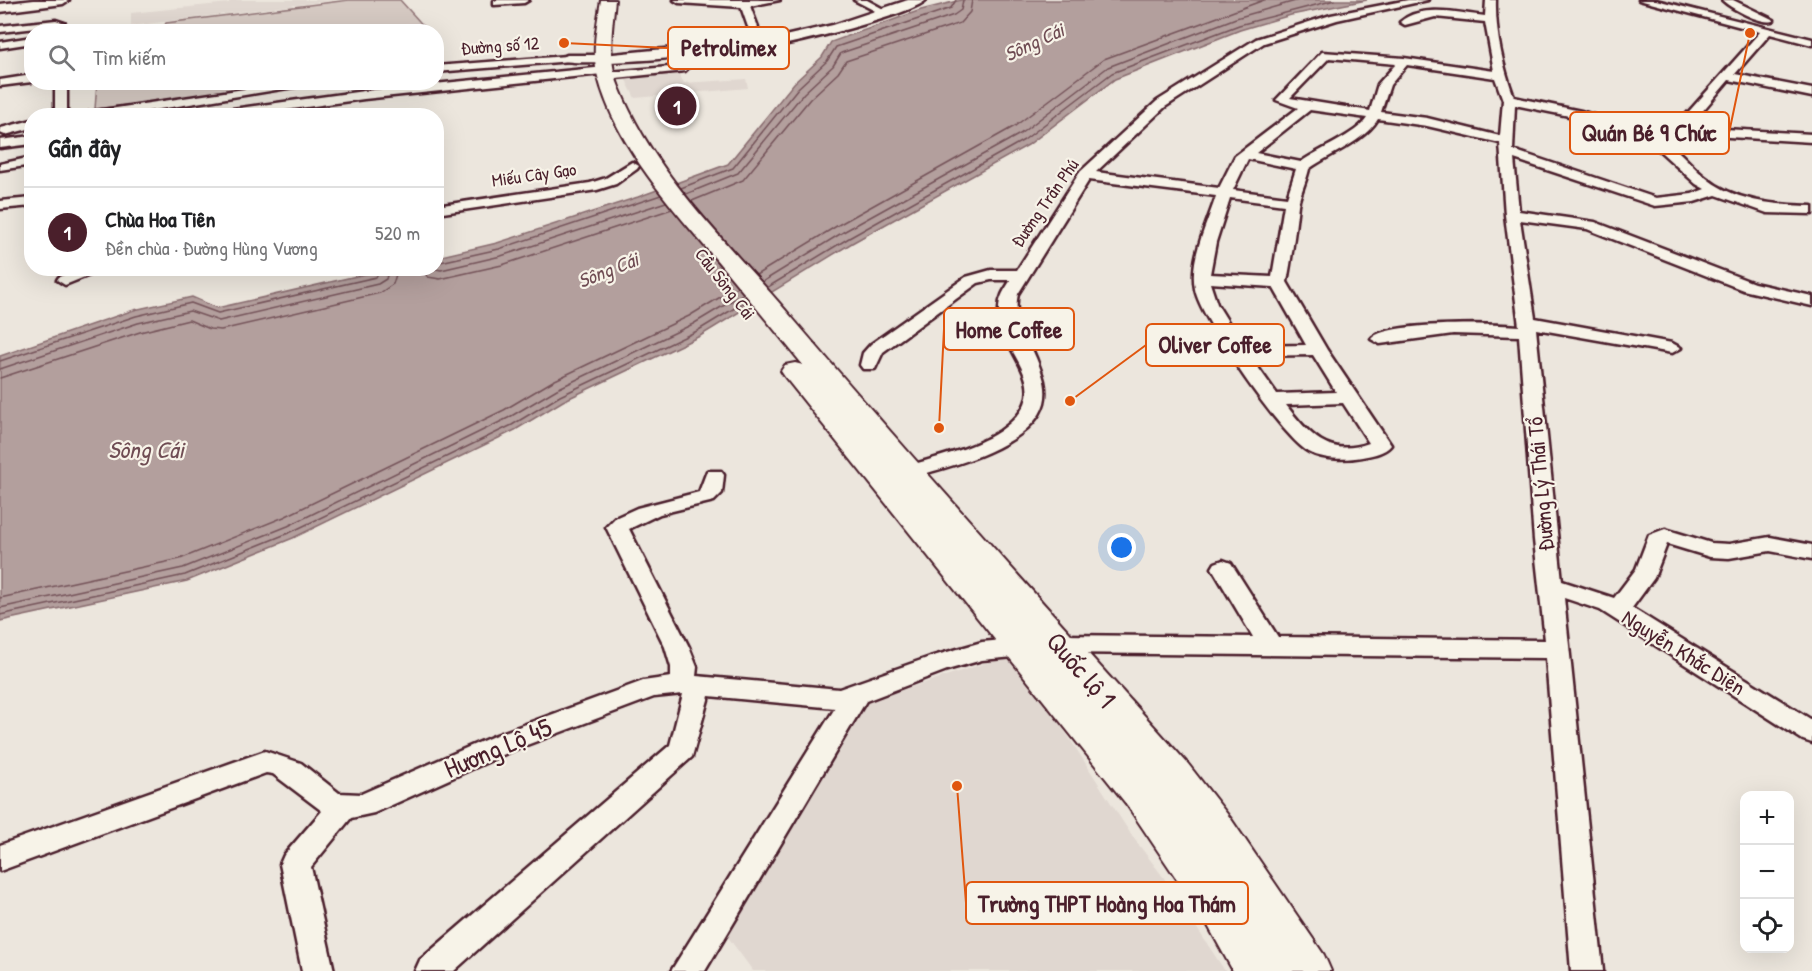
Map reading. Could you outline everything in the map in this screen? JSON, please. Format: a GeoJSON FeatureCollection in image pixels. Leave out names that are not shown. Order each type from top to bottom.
{"type":"FeatureCollection","features":[{"type":"Feature","properties":{"kind":"highway","name":"Cầu Sông Cái"},"geometry":{"type":"LineString","coordinates":[[599,12],[598,106],[641,168],[824,391]]}},
{"type":"Feature","properties":{"kind":"highway","name":"Quốc lộ 1"},"geometry":{"type":"LineString","coordinates":[[824,391],[908,472],[1039,645],[1217,900],[1259,971]]}},
{"type":"Feature","properties":{"kind":"highway","name":"Quốc lộ 1"},"geometry":{"type":"LineString","coordinates":[[824,391],[1039,645],[1173,776],[1216,832],[1307,971]]}},
{"type":"Feature","properties":{"kind":"main road"},"geometry":{"type":"LineString","coordinates":[[0,6],[34,0]]}},
{"type":"Feature","properties":{"kind":"main road"},"geometry":{"type":"LineString","coordinates":[[0,6],[63,0]]}},
{"type":"Feature","properties":{"kind":"main road"},"geometry":{"type":"LineString","coordinates":[[567,59],[597,64],[776,42],[821,32],[907,0]]}},
{"type":"Feature","properties":{"kind":"main road"},"geometry":{"type":"LineString","coordinates":[[878,11],[920,0]]}},
{"type":"Feature","properties":{"kind":"street"},"geometry":{"type":"LineString","coordinates":[[497,3],[524,0]]}},
{"type":"Feature","properties":{"kind":"street"},"geometry":{"type":"LineString","coordinates":[[679,0],[745,4],[773,1]]}},
{"type":"Feature","properties":{"kind":"street"},"geometry":{"type":"LineString","coordinates":[[859,0],[878,11]]}},
{"type":"Feature","properties":{"kind":"street","name":"Đường Trần Phú"},"geometry":{"type":"LineString","coordinates":[[908,472],[998,440],[1022,424],[1032,412],[1038,395],[1035,372],[1012,332],[1006,315],[1008,298],[1020,275],[1085,174],[1161,104],[1244,50],[1293,28],[1335,17],[1422,0]]}},
{"type":"Feature","properties":{"kind":"street"},"geometry":{"type":"LineString","coordinates":[[1644,0],[1812,42]]}},
{"type":"Feature","properties":{"kind":"street"},"geometry":{"type":"LineString","coordinates":[[1727,0],[1764,18],[1793,25]]}},
{"type":"Feature","properties":{"kind":"street"},"geometry":{"type":"LineString","coordinates":[[745,4],[753,27]]}},
{"type":"Feature","properties":{"kind":"street"},"geometry":{"type":"LineString","coordinates":[[1405,22],[1413,16],[1437,12],[1490,10]]}},
{"type":"Feature","properties":{"kind":"street","name":"Đường Lý Thái Tổ"},"geometry":{"type":"LineString","coordinates":[[1490,10],[1500,75],[1509,100],[1507,147],[1512,215],[1527,327],[1587,971]]}},
{"type":"Feature","properties":{"kind":"street"},"geometry":{"type":"LineString","coordinates":[[0,29],[24,26]]}},
{"type":"Feature","properties":{"kind":"street"},"geometry":{"type":"LineString","coordinates":[[1679,130],[1767,31]]}},
{"type":"Feature","properties":{"kind":"street"},"geometry":{"type":"LineString","coordinates":[[0,45],[24,41]]}},
{"type":"Feature","properties":{"kind":"street"},"geometry":{"type":"LineString","coordinates":[[1500,75],[1404,61],[1326,54],[1281,100],[1374,116],[1427,122],[1507,147],[1655,202],[1694,198],[1715,190]]}},
{"type":"Feature","properties":{"kind":"street","name":"Đường số 12"},"geometry":{"type":"LineString","coordinates":[[444,68],[567,59]]}},
{"type":"Feature","properties":{"kind":"street"},"geometry":{"type":"LineString","coordinates":[[1308,106],[1238,163],[1224,193],[1202,278],[1203,293],[1271,400],[1301,438],[1313,447],[1331,452],[1374,449],[1381,445],[1378,437],[1347,397],[1279,282],[1290,224],[1291,202],[1296,195],[1303,167],[1325,151],[1361,133],[1374,116],[1384,84],[1404,61]]}},
{"type":"Feature","properties":{"kind":"street"},"geometry":{"type":"LineString","coordinates":[[444,88],[597,64],[681,69]]}},
{"type":"Feature","properties":{"kind":"street"},"geometry":{"type":"LineString","coordinates":[[1725,76],[1812,93]]}},
{"type":"Feature","properties":{"kind":"street"},"geometry":{"type":"LineString","coordinates":[[0,83],[24,79]]}},
{"type":"Feature","properties":{"kind":"street"},"geometry":{"type":"LineString","coordinates":[[1797,90],[1812,85]]}},
{"type":"Feature","properties":{"kind":"street"},"geometry":{"type":"LineString","coordinates":[[61,90],[61,108]]}},
{"type":"Feature","properties":{"kind":"street"},"geometry":{"type":"LineString","coordinates":[[148,108],[267,90]]}},
{"type":"Feature","properties":{"kind":"street"},"geometry":{"type":"LineString","coordinates":[[309,108],[434,90]]}},
{"type":"Feature","properties":{"kind":"street"},"geometry":{"type":"LineString","coordinates":[[1509,100],[1577,114],[1661,143],[1701,181],[1715,190],[1763,208],[1807,207]]}},
{"type":"Feature","properties":{"kind":"street"},"geometry":{"type":"LineString","coordinates":[[2,131],[24,128]]}},
{"type":"Feature","properties":{"kind":"street"},"geometry":{"type":"LineString","coordinates":[[1641,135],[1679,130],[1812,138]]}},
{"type":"Feature","properties":{"kind":"street"},"geometry":{"type":"LineString","coordinates":[[0,144],[24,141]]}},
{"type":"Feature","properties":{"kind":"street"},"geometry":{"type":"LineString","coordinates":[[1247,155],[1303,167]]}},
{"type":"Feature","properties":{"kind":"street"},"geometry":{"type":"LineString","coordinates":[[3,167],[24,163]]}},
{"type":"Feature","properties":{"kind":"street","name":"Miếu Cây Gạo"},"geometry":{"type":"LineString","coordinates":[[444,209],[592,187],[641,168]]}},
{"type":"Feature","properties":{"kind":"street"},"geometry":{"type":"LineString","coordinates":[[1085,174],[1291,202]]}},
{"type":"Feature","properties":{"kind":"street"},"geometry":{"type":"LineString","coordinates":[[0,206],[24,203]]}},
{"type":"Feature","properties":{"kind":"street"},"geometry":{"type":"LineString","coordinates":[[1512,215],[1590,225],[1749,286],[1812,302]]}},
{"type":"Feature","properties":{"kind":"street"},"geometry":{"type":"LineString","coordinates":[[869,365],[872,353],[877,348],[972,280],[991,274],[1020,275]]}},
{"type":"Feature","properties":{"kind":"street"},"geometry":{"type":"LineString","coordinates":[[65,280],[76,276]]}},
{"type":"Feature","properties":{"kind":"street"},"geometry":{"type":"LineString","coordinates":[[1202,278],[1279,282]]}},
{"type":"Feature","properties":{"kind":"street"},"geometry":{"type":"LineString","coordinates":[[1380,339],[1446,329],[1527,327],[1672,348]]}},
{"type":"Feature","properties":{"kind":"street"},"geometry":{"type":"LineString","coordinates":[[1238,351],[1318,350]]}},
{"type":"Feature","properties":{"kind":"street"},"geometry":{"type":"LineString","coordinates":[[1271,400],[1347,397]]}},
{"type":"Feature","properties":{"kind":"street"},"geometry":{"type":"LineString","coordinates":[[432,971],[682,750],[691,686],[677,647],[617,527],[630,519],[664,507],[703,499],[711,493],[714,475]]}},
{"type":"Feature","properties":{"kind":"street"},"geometry":{"type":"LineString","coordinates":[[1617,609],[1634,591],[1654,559],[1657,540],[1665,536],[1710,550],[1729,551],[1770,544],[1812,552]]}},
{"type":"Feature","properties":{"kind":"street"},"geometry":{"type":"LineString","coordinates":[[1223,567],[1270,645]]}},
{"type":"Feature","properties":{"kind":"street","name":"Nguyễn Khắc Diện"},"geometry":{"type":"LineString","coordinates":[[1550,586],[1599,600],[1617,609],[1812,733]]}},
{"type":"Feature","properties":{"kind":"street","name":"Hương Lộ 45"},"geometry":{"type":"LineString","coordinates":[[342,808],[364,805],[506,742],[652,688],[691,686],[742,688],[823,699],[856,696],[939,663],[982,651],[1039,645],[1558,649]]}},
{"type":"Feature","properties":{"kind":"street"},"geometry":{"type":"LineString","coordinates":[[687,971],[856,696]]}},
{"type":"Feature","properties":{"kind":"street"},"geometry":{"type":"LineString","coordinates":[[0,858],[265,762],[285,769],[331,805],[342,808],[295,864],[318,971]]}},
{"type":"Feature","properties":{"kind":"shaded area"},"geometry":{"type":"Polygon","coordinates":[[[230,0],[336,0],[147,24],[131,24],[131,13],[229,3],[230,0]]]}},
{"type":"Feature","properties":{"kind":"shaded area"},"geometry":{"type":"Polygon","coordinates":[[[349,0],[400,0],[422,24],[166,24],[349,0]]]}},
{"type":"Feature","properties":{"kind":"shaded area"},"geometry":{"type":"Polygon","coordinates":[[[677,71],[684,83],[746,79],[748,88],[635,98],[624,76],[677,71]]]}},
{"type":"Feature","properties":{"kind":"shaded area"},"geometry":{"type":"Polygon","coordinates":[[[96,90],[243,90],[103,108],[95,108],[96,90]]]}},
{"type":"Feature","properties":{"kind":"shaded area"},"geometry":{"type":"Polygon","coordinates":[[[1010,655],[1068,736],[1132,836],[1164,878],[1225,971],[753,971],[722,929],[869,701],[1010,655]]]}},
{"type":"Feature","properties":{"kind":"water","name":"Sông Cái"},"geometry":{"type":"Polygon","coordinates":[[[961,0],[1367,0],[1291,15],[1240,30],[1115,79],[1028,145],[852,243],[700,336],[563,401],[515,430],[293,538],[187,581],[0,621],[0,356],[134,310],[192,297],[217,308],[356,276],[444,276],[444,255],[497,243],[638,197],[728,164],[794,83],[822,57],[831,42],[921,10],[961,0]]]}},
{"type":"Feature","properties":{"kind":"place","name":"Quán Bé 9 Chức"},"geometry":{"type":"Point","coordinates":[1750,33]}},
{"type":"Feature","properties":{"kind":"place","name":"Petrolimex"},"geometry":{"type":"Point","coordinates":[564,43]}},
{"type":"Feature","properties":{"kind":"place","name":"Chùa Hoa Tiên"},"geometry":{"type":"Point","coordinates":[677,106]}},
{"type":"Feature","properties":{"kind":"place","name":"Oliver Coffee"},"geometry":{"type":"Point","coordinates":[1070,401]}},
{"type":"Feature","properties":{"kind":"place","name":"Home Coffee"},"geometry":{"type":"Point","coordinates":[939,428]}},
{"type":"Feature","properties":{"kind":"place","name":"Trường THPT Hoàng Hoa Thám"},"geometry":{"type":"Point","coordinates":[957,786]}}]}
